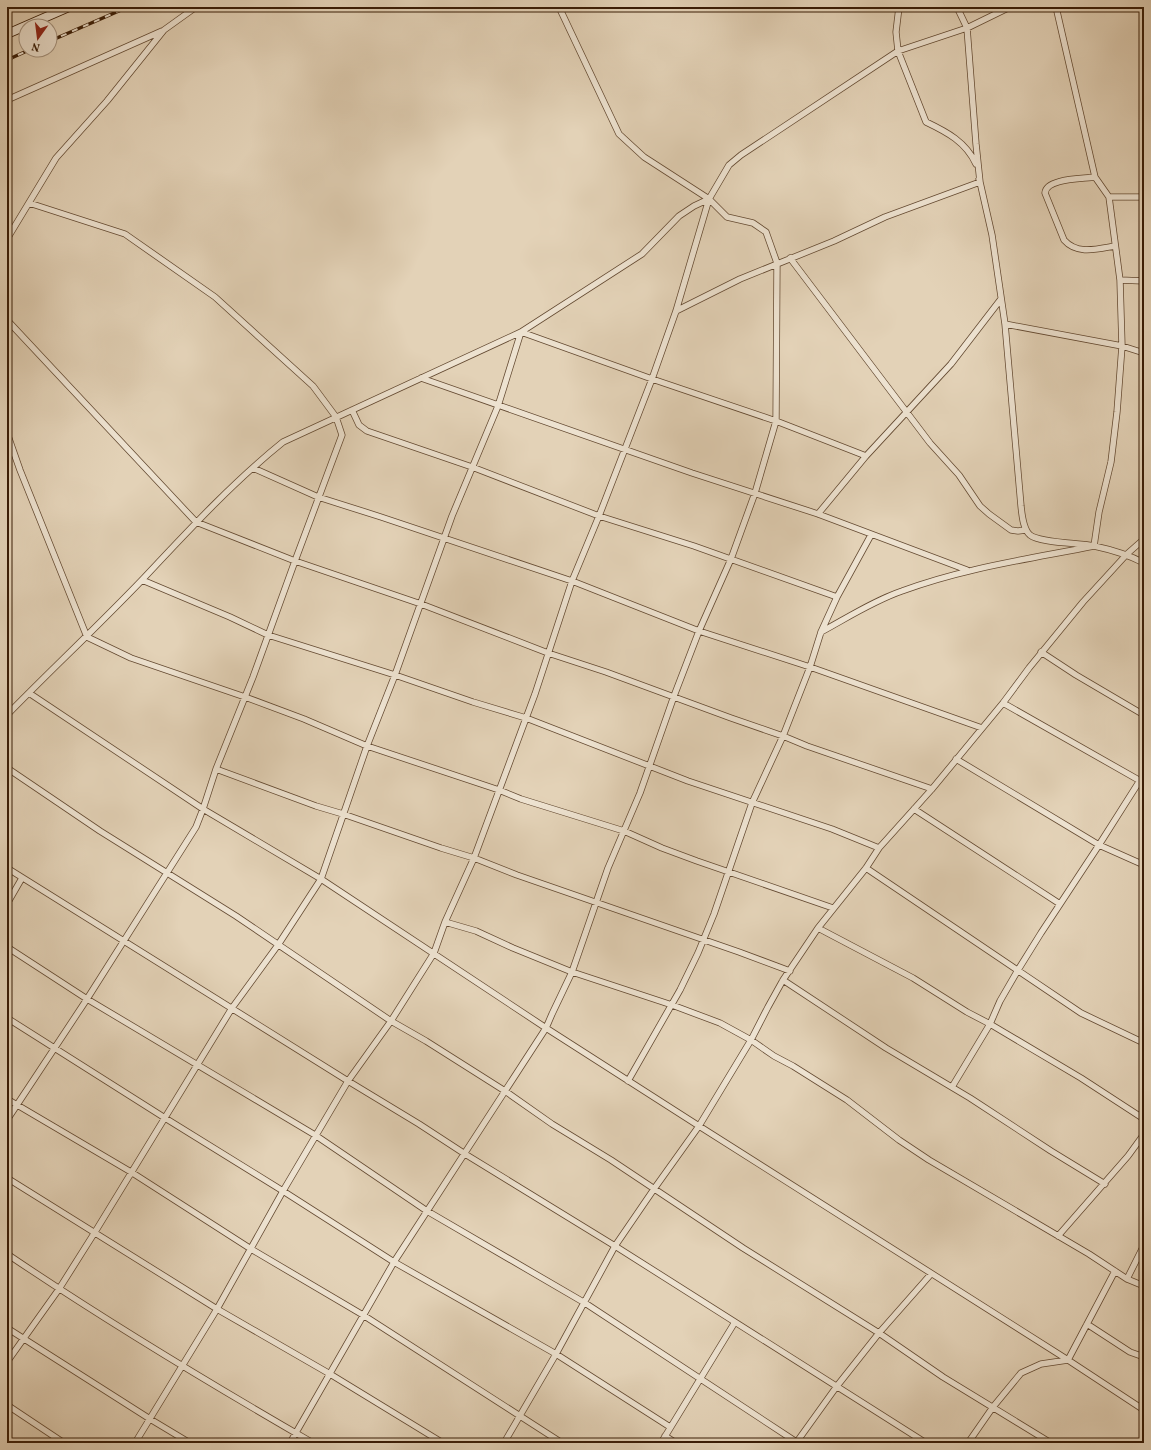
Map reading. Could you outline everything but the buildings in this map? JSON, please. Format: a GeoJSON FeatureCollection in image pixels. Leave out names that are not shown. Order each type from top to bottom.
{"type":"FeatureCollection","features":[{"type":"Feature","properties":{"kind":"street"},"geometry":{"type":"LineString","coordinates":[[7,34],[69,7]]}},
{"type":"Feature","properties":{"kind":"street"},"geometry":{"type":"LineString","coordinates":[[7,100],[164,30],[196,7]]}},
{"type":"Feature","properties":{"kind":"street"},"geometry":{"type":"LineString","coordinates":[[290,1443],[394,1262],[546,1028],[572,972],[596,903],[650,766],[674,696],[699,632],[731,559],[755,493],[776,421],[777,263],[766,232],[753,223],[727,217],[709,199],[644,157],[619,134],[559,7]]}},
{"type":"Feature","properties":{"kind":"street"},"geometry":{"type":"LineString","coordinates":[[899,7],[896,32],[898,51],[926,122],[947,132],[970,151],[976,164],[992,235],[1005,324],[1021,506],[1026,530],[1031,535],[1042,539],[1094,546],[1126,554],[1144,563]]}},
{"type":"Feature","properties":{"kind":"street"},"geometry":{"type":"LineString","coordinates":[[957,7],[967,28],[971,94],[980,182]]}},
{"type":"Feature","properties":{"kind":"street"},"geometry":{"type":"LineString","coordinates":[[135,1443],[216,1309],[315,1135],[348,1081],[391,1021],[434,953],[445,922],[474,858],[535,694],[572,581],[652,379],[676,311],[709,199],[729,166],[741,155],[898,51],[967,28],[1010,7]]}},
{"type":"Feature","properties":{"kind":"street"},"geometry":{"type":"LineString","coordinates":[[1056,7],[1095,177],[1109,197],[1120,280],[1122,346],[1117,412],[1111,462],[1099,512],[1094,546]]}},
{"type":"Feature","properties":{"kind":"street"},"geometry":{"type":"LineString","coordinates":[[7,239],[56,158],[107,101],[164,30]]}},
{"type":"Feature","properties":{"kind":"street"},"geometry":{"type":"LineString","coordinates":[[1095,177],[1058,182],[1048,185],[1045,193],[1064,240],[1068,245],[1082,250],[1115,246]]}},
{"type":"Feature","properties":{"kind":"street"},"geometry":{"type":"LineString","coordinates":[[676,311],[740,279],[834,241],[885,217],[980,182]]}},
{"type":"Feature","properties":{"kind":"street"},"geometry":{"type":"LineString","coordinates":[[1109,197],[1144,197]]}},
{"type":"Feature","properties":{"kind":"street"},"geometry":{"type":"LineString","coordinates":[[7,715],[142,580],[196,522],[283,442],[521,332],[642,254],[680,216],[694,206],[709,199]]}},
{"type":"Feature","properties":{"kind":"street"},"geometry":{"type":"LineString","coordinates":[[7,1120],[87,999],[196,827],[216,769],[245,697],[318,497],[341,439],[341,431],[336,417],[313,386],[215,297],[125,234],[29,203]]}},
{"type":"Feature","properties":{"kind":"street"},"geometry":{"type":"LineString","coordinates":[[790,258],[930,443],[959,475],[980,506],[1011,530],[1026,530]]}},
{"type":"Feature","properties":{"kind":"street"},"geometry":{"type":"LineString","coordinates":[[1120,280],[1144,281]]}},
{"type":"Feature","properties":{"kind":"street"},"geometry":{"type":"LineString","coordinates":[[818,514],[866,456],[951,364],[1001,299]]}},
{"type":"Feature","properties":{"kind":"street"},"geometry":{"type":"LineString","coordinates":[[7,320],[196,522],[295,561],[422,604],[548,653],[674,696],[808,746],[932,789]]}},
{"type":"Feature","properties":{"kind":"street"},"geometry":{"type":"LineString","coordinates":[[1005,324],[1122,346],[1144,353]]}},
{"type":"Feature","properties":{"kind":"street"},"geometry":{"type":"LineString","coordinates":[[521,332],[652,379],[776,421],[866,456]]}},
{"type":"Feature","properties":{"kind":"street"},"geometry":{"type":"LineString","coordinates":[[7,1362],[58,1289],[95,1232],[232,1008],[278,945],[321,879],[367,746],[422,604],[444,538],[498,406],[521,332]]}},
{"type":"Feature","properties":{"kind":"street"},"geometry":{"type":"LineString","coordinates":[[421,378],[692,473],[818,514],[967,570]]}},
{"type":"Feature","properties":{"kind":"street"},"geometry":{"type":"LineString","coordinates":[[352,410],[359,425],[367,431],[472,467],[599,516],[731,559],[837,597]]}},
{"type":"Feature","properties":{"kind":"street"},"geometry":{"type":"LineString","coordinates":[[7,433],[20,470],[86,637],[146,664],[245,697],[304,719],[367,746],[522,799],[624,831],[662,848],[832,908]]}},
{"type":"Feature","properties":{"kind":"street"},"geometry":{"type":"LineString","coordinates":[[253,468],[318,497],[382,516],[572,581],[699,632],[810,667],[982,728]]}},
{"type":"Feature","properties":{"kind":"street"},"geometry":{"type":"LineString","coordinates":[[628,1081],[680,990],[703,940],[729,872],[752,803],[783,736],[810,667],[821,632],[837,597],[871,535]]}},
{"type":"Feature","properties":{"kind":"street"},"geometry":{"type":"LineString","coordinates":[[504,1443],[585,1303],[616,1246],[698,1126],[751,1040],[783,980],[832,908],[866,868],[879,848],[932,789],[1003,703],[1083,602],[1126,554],[1144,539]]}},
{"type":"Feature","properties":{"kind":"street"},"geometry":{"type":"LineString","coordinates":[[821,632],[881,599],[967,570],[1094,546]]}},
{"type":"Feature","properties":{"kind":"street"},"geometry":{"type":"LineString","coordinates":[[142,580],[230,617],[268,635],[526,718],[722,793],[832,829],[879,848]]}},
{"type":"Feature","properties":{"kind":"street"},"geometry":{"type":"LineString","coordinates":[[1042,652],[1076,675],[1144,715]]}},
{"type":"Feature","properties":{"kind":"street"},"geometry":{"type":"LineString","coordinates":[[28,693],[203,809],[321,879],[628,1081],[1068,1360],[1144,1410]]}},
{"type":"Feature","properties":{"kind":"street"},"geometry":{"type":"LineString","coordinates":[[1003,703],[1142,782]]}},
{"type":"Feature","properties":{"kind":"street"},"geometry":{"type":"LineString","coordinates":[[956,759],[1099,845],[1144,865]]}},
{"type":"Feature","properties":{"kind":"street"},"geometry":{"type":"LineString","coordinates":[[7,768],[166,873],[236,916],[391,1021],[426,1041],[505,1091],[552,1124],[743,1248],[879,1333],[943,1377],[1051,1443]]}},
{"type":"Feature","properties":{"kind":"street"},"geometry":{"type":"LineString","coordinates":[[216,769],[305,802],[474,858],[517,876],[790,971]]}},
{"type":"Feature","properties":{"kind":"street"},"geometry":{"type":"LineString","coordinates":[[952,1087],[990,1024],[1000,1001],[1018,970],[1060,904],[1142,782],[1144,774]]}},
{"type":"Feature","properties":{"kind":"street"},"geometry":{"type":"LineString","coordinates":[[914,809],[1060,904]]}},
{"type":"Feature","properties":{"kind":"street"},"geometry":{"type":"LineString","coordinates":[[7,868],[465,1154],[616,1246],[926,1443]]}},
{"type":"Feature","properties":{"kind":"street"},"geometry":{"type":"LineString","coordinates":[[866,868],[1081,1013],[1143,1040]]}},
{"type":"Feature","properties":{"kind":"street"},"geometry":{"type":"LineString","coordinates":[[7,904],[22,878]]}},
{"type":"Feature","properties":{"kind":"street"},"geometry":{"type":"LineString","coordinates":[[445,922],[476,931],[572,972],[672,1005],[720,1023],[751,1040],[774,1056],[793,1066],[847,1100],[899,1140],[929,1160],[1089,1254],[1128,1279],[1144,1286]]}},
{"type":"Feature","properties":{"kind":"street"},"geometry":{"type":"LineString","coordinates":[[818,928],[913,978],[967,1012],[1081,1078],[1144,1119]]}},
{"type":"Feature","properties":{"kind":"street"},"geometry":{"type":"LineString","coordinates":[[7,947],[87,999],[315,1135],[427,1211],[585,1303],[701,1378],[797,1443],[837,1386],[879,1333],[931,1274]]}},
{"type":"Feature","properties":{"kind":"street"},"geometry":{"type":"LineString","coordinates":[[783,980],[886,1048],[952,1087],[1104,1184]]}},
{"type":"Feature","properties":{"kind":"street"},"geometry":{"type":"LineString","coordinates":[[7,1018],[394,1262],[556,1354],[670,1427]]}},
{"type":"Feature","properties":{"kind":"street"},"geometry":{"type":"LineString","coordinates":[[7,1099],[132,1172],[250,1249],[363,1315],[519,1417],[562,1443]]}},
{"type":"Feature","properties":{"kind":"street"},"geometry":{"type":"LineString","coordinates":[[1058,1236],[1128,1156],[1144,1134]]}},
{"type":"Feature","properties":{"kind":"street"},"geometry":{"type":"LineString","coordinates":[[7,1178],[216,1309],[330,1374],[443,1443]]}},
{"type":"Feature","properties":{"kind":"street"},"geometry":{"type":"LineString","coordinates":[[1128,1279],[1144,1245]]}},
{"type":"Feature","properties":{"kind":"street"},"geometry":{"type":"LineString","coordinates":[[7,1254],[58,1289],[313,1443]]}},
{"type":"Feature","properties":{"kind":"street"},"geometry":{"type":"LineString","coordinates":[[1068,1360],[1115,1271]]}},
{"type":"Feature","properties":{"kind":"street"},"geometry":{"type":"LineString","coordinates":[[661,1443],[735,1322]]}},
{"type":"Feature","properties":{"kind":"street"},"geometry":{"type":"LineString","coordinates":[[1086,1324],[1130,1352],[1144,1357]]}},
{"type":"Feature","properties":{"kind":"street"},"geometry":{"type":"LineString","coordinates":[[7,1328],[190,1443]]}},
{"type":"Feature","properties":{"kind":"street"},"geometry":{"type":"LineString","coordinates":[[968,1443],[993,1407],[1021,1373],[1041,1364],[1068,1360]]}},
{"type":"Feature","properties":{"kind":"street"},"geometry":{"type":"LineString","coordinates":[[7,1404],[64,1443]]}},
{"type":"Feature","properties":{"kind":"street"},"geometry":{"type":"LineString","coordinates":[[665,1436],[676,1443]]}},
{"type":"Feature","properties":{"kind":"railway"},"geometry":{"type":"LineString","coordinates":[[58,38],[128,7]]}},
{"type":"Feature","properties":{"kind":"railway"},"geometry":{"type":"LineString","coordinates":[[7,60],[18,55]]}}]}
